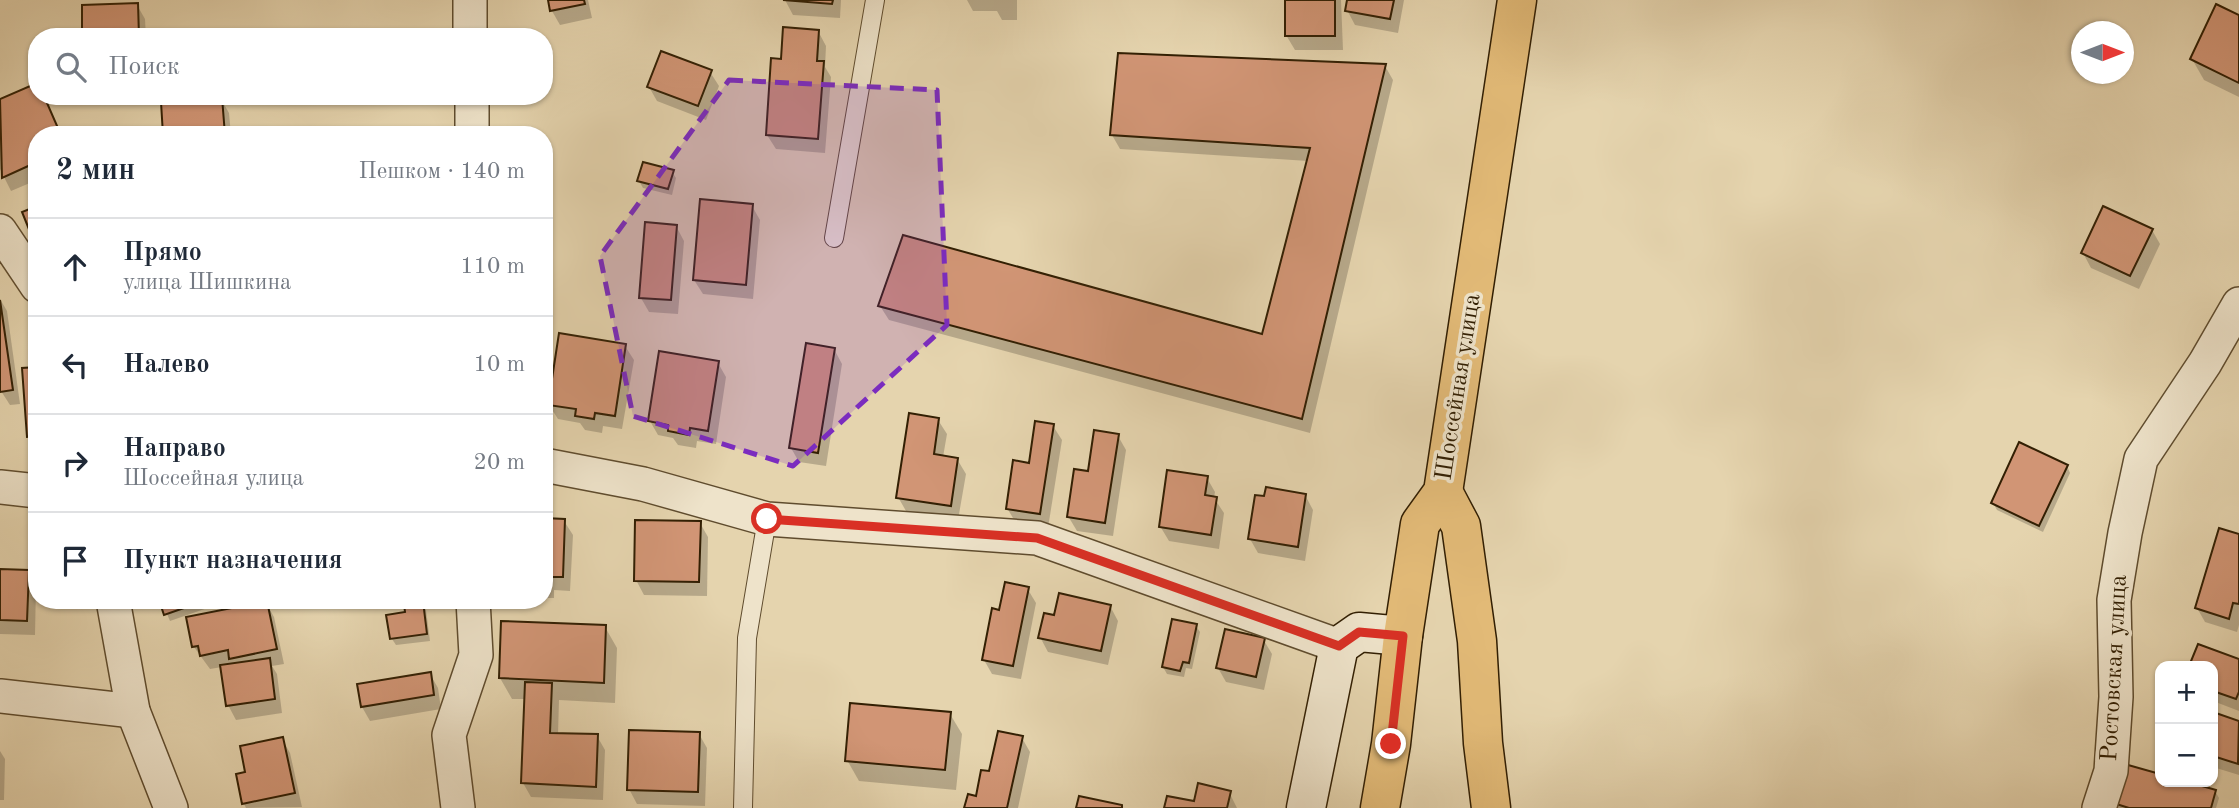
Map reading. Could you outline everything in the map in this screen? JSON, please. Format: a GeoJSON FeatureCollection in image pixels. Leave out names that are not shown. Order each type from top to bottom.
{"type":"FeatureCollection","features":[{"type":"Feature","properties":{"kind":"main road","name":"Шоссейная улица"},"geometry":{"type":"LineString","coordinates":[[1380,808],[1420,524],[1443,492],[1517,0]]}},
{"type":"Feature","properties":{"kind":"main road"},"geometry":{"type":"LineString","coordinates":[[1443,492],[1461,526],[1477,641],[1483,743],[1491,808]]}},
{"type":"Feature","properties":{"kind":"street"},"geometry":{"type":"LineString","coordinates":[[470,0],[470,28]]}},
{"type":"Feature","properties":{"kind":"street"},"geometry":{"type":"LineString","coordinates":[[472,105],[472,126]]}},
{"type":"Feature","properties":{"kind":"street"},"geometry":{"type":"LineString","coordinates":[[0,231],[28,273]]}},
{"type":"Feature","properties":{"kind":"street","name":"Ростовская улица"},"geometry":{"type":"LineString","coordinates":[[2099,808],[2112,771],[2116,697],[2114,600],[2141,459],[2205,363],[2239,304]]}},
{"type":"Feature","properties":{"kind":"street"},"geometry":{"type":"LineString","coordinates":[[553,467],[643,484],[767,519],[1037,538],[1339,646]]}},
{"type":"Feature","properties":{"kind":"street"},"geometry":{"type":"LineString","coordinates":[[0,487],[28,490]]}},
{"type":"Feature","properties":{"kind":"street"},"geometry":{"type":"LineString","coordinates":[[115,609],[133,711],[171,808]]}},
{"type":"Feature","properties":{"kind":"street"},"geometry":{"type":"LineString","coordinates":[[458,808],[449,735],[476,655],[473,609]]}},
{"type":"Feature","properties":{"kind":"street"},"geometry":{"type":"LineString","coordinates":[[1306,808],[1339,646],[1359,632],[1403,636]]}},
{"type":"Feature","properties":{"kind":"street"},"geometry":{"type":"LineString","coordinates":[[0,696],[133,711]]}},
{"type":"Feature","properties":{"kind":"lane"},"geometry":{"type":"LineString","coordinates":[[834,238],[875,0]]}},
{"type":"Feature","properties":{"kind":"lane"},"geometry":{"type":"LineString","coordinates":[[743,808],[747,638],[767,519]]}},
{"type":"Feature","properties":{"kind":"highlighted area"},"geometry":{"type":"Polygon","coordinates":[[[729,80],[937,90],[947,325],[793,466],[633,416],[600,256],[729,80]]]}},
{"type":"Feature","properties":{"kind":"building"},"geometry":{"type":"Polygon","coordinates":[[[548,0],[584,0],[585,4],[550,11],[548,0]]]}},
{"type":"Feature","properties":{"kind":"building"},"geometry":{"type":"Polygon","coordinates":[[[783,0],[833,0],[832,4],[783,0]]]}},
{"type":"Feature","properties":{"kind":"building"},"geometry":{"type":"Polygon","coordinates":[[[1285,0],[1335,0],[1335,36],[1285,36],[1285,0]]]}},
{"type":"Feature","properties":{"kind":"building"},"geometry":{"type":"Polygon","coordinates":[[[1347,0],[1394,0],[1390,19],[1345,11],[1347,0]]]}},
{"type":"Feature","properties":{"kind":"building"},"geometry":{"type":"Polygon","coordinates":[[[138,3],[139,28],[82,28],[82,5],[138,3]]]}},
{"type":"Feature","properties":{"kind":"building"},"geometry":{"type":"Polygon","coordinates":[[[2216,4],[2239,15],[2239,83],[2190,59],[2216,4]]]}},
{"type":"Feature","properties":{"kind":"building"},"geometry":{"type":"Polygon","coordinates":[[[783,27],[819,30],[817,61],[824,61],[818,139],[766,135],[771,58],[781,59],[783,27]]]}},
{"type":"Feature","properties":{"kind":"building"},"geometry":{"type":"Polygon","coordinates":[[[661,51],[712,70],[698,106],[647,87],[661,51]]]}},
{"type":"Feature","properties":{"kind":"building"},"geometry":{"type":"Polygon","coordinates":[[[1118,53],[1386,64],[1302,419],[878,306],[903,235],[1262,334],[1310,148],[1110,135],[1118,53]]]}},
{"type":"Feature","properties":{"kind":"building"},"geometry":{"type":"Polygon","coordinates":[[[28,87],[28,105],[48,105],[57,126],[28,126],[28,166],[2,178],[0,99],[28,87]]]}},
{"type":"Feature","properties":{"kind":"building"},"geometry":{"type":"Polygon","coordinates":[[[161,105],[223,105],[224,126],[162,126],[161,105]]]}},
{"type":"Feature","properties":{"kind":"building"},"geometry":{"type":"Polygon","coordinates":[[[643,162],[674,170],[668,189],[637,181],[643,162]]]}},
{"type":"Feature","properties":{"kind":"building"},"geometry":{"type":"Polygon","coordinates":[[[700,199],[753,204],[746,285],[693,280],[700,199]]]}},
{"type":"Feature","properties":{"kind":"building"},"geometry":{"type":"Polygon","coordinates":[[[2103,206],[2153,229],[2130,276],[2081,253],[2103,206]]]}},
{"type":"Feature","properties":{"kind":"building"},"geometry":{"type":"Polygon","coordinates":[[[28,210],[28,227],[22,212],[28,210]]]}},
{"type":"Feature","properties":{"kind":"building"},"geometry":{"type":"Polygon","coordinates":[[[645,222],[677,225],[671,300],[639,298],[645,222]]]}},
{"type":"Feature","properties":{"kind":"building"},"geometry":{"type":"Polygon","coordinates":[[[0,300],[13,390],[0,392],[0,300]]]}},
{"type":"Feature","properties":{"kind":"building"},"geometry":{"type":"Polygon","coordinates":[[[559,333],[626,344],[615,416],[595,413],[594,419],[575,416],[576,409],[553,406],[553,372],[559,333]]]}},
{"type":"Feature","properties":{"kind":"building"},"geometry":{"type":"Polygon","coordinates":[[[806,343],[835,348],[818,453],[789,448],[806,343]]]}},
{"type":"Feature","properties":{"kind":"building"},"geometry":{"type":"Polygon","coordinates":[[[659,351],[719,361],[708,431],[690,428],[689,435],[668,431],[668,425],[648,421],[659,351]]]}},
{"type":"Feature","properties":{"kind":"building"},"geometry":{"type":"Polygon","coordinates":[[[22,368],[28,368],[27,437],[22,368]]]}},
{"type":"Feature","properties":{"kind":"building"},"geometry":{"type":"Polygon","coordinates":[[[909,413],[939,418],[934,454],[958,458],[951,506],[896,498],[909,413]]]}},
{"type":"Feature","properties":{"kind":"building"},"geometry":{"type":"Polygon","coordinates":[[[1035,421],[1054,424],[1040,514],[1006,509],[1013,460],[1029,463],[1035,421]]]}},
{"type":"Feature","properties":{"kind":"building"},"geometry":{"type":"Polygon","coordinates":[[[1094,430],[1119,434],[1105,523],[1067,517],[1074,469],[1088,471],[1094,430]]]}},
{"type":"Feature","properties":{"kind":"building"},"geometry":{"type":"Polygon","coordinates":[[[2019,442],[2068,465],[2039,526],[1991,503],[2019,442]]]}},
{"type":"Feature","properties":{"kind":"building"},"geometry":{"type":"Polygon","coordinates":[[[1167,470],[1208,476],[1205,495],[1217,497],[1211,535],[1159,527],[1167,470]]]}},
{"type":"Feature","properties":{"kind":"building"},"geometry":{"type":"Polygon","coordinates":[[[1266,487],[1306,494],[1298,547],[1248,539],[1255,495],[1264,496],[1266,487]]]}},
{"type":"Feature","properties":{"kind":"building"},"geometry":{"type":"Polygon","coordinates":[[[553,518],[565,519],[563,577],[553,577],[553,518]]]}},
{"type":"Feature","properties":{"kind":"building"},"geometry":{"type":"Polygon","coordinates":[[[635,520],[701,521],[699,582],[634,581],[635,520]]]}},
{"type":"Feature","properties":{"kind":"building"},"geometry":{"type":"Polygon","coordinates":[[[2219,528],[2239,534],[2239,604],[2233,603],[2229,619],[2195,608],[2219,528]]]}},
{"type":"Feature","properties":{"kind":"building"},"geometry":{"type":"Polygon","coordinates":[[[0,569],[28,570],[27,621],[0,620],[0,569]]]}},
{"type":"Feature","properties":{"kind":"building"},"geometry":{"type":"Polygon","coordinates":[[[1005,582],[1029,587],[1013,666],[982,660],[992,608],[999,610],[1005,582]]]}},
{"type":"Feature","properties":{"kind":"building"},"geometry":{"type":"Polygon","coordinates":[[[1059,593],[1111,605],[1101,651],[1038,638],[1044,613],[1054,615],[1059,593]]]}},
{"type":"Feature","properties":{"kind":"building"},"geometry":{"type":"Polygon","coordinates":[[[162,609],[181,609],[164,615],[162,609]]]}},
{"type":"Feature","properties":{"kind":"building"},"geometry":{"type":"Polygon","coordinates":[[[226,609],[269,609],[277,649],[229,659],[228,650],[200,656],[198,646],[192,647],[186,617],[226,609]]]}},
{"type":"Feature","properties":{"kind":"building"},"geometry":{"type":"Polygon","coordinates":[[[405,609],[424,609],[427,634],[390,639],[386,615],[405,612],[405,609]]]}},
{"type":"Feature","properties":{"kind":"building"},"geometry":{"type":"Polygon","coordinates":[[[1172,619],[1197,624],[1189,663],[1183,662],[1180,671],[1162,667],[1172,619]]]}},
{"type":"Feature","properties":{"kind":"building"},"geometry":{"type":"Polygon","coordinates":[[[501,621],[606,625],[604,683],[499,678],[501,621]]]}},
{"type":"Feature","properties":{"kind":"building"},"geometry":{"type":"Polygon","coordinates":[[[1225,629],[1265,638],[1256,677],[1216,668],[1225,629]]]}},
{"type":"Feature","properties":{"kind":"building"},"geometry":{"type":"Polygon","coordinates":[[[2198,644],[2239,659],[2239,692],[2236,699],[2218,693],[2218,661],[2191,661],[2198,644]]]}},
{"type":"Feature","properties":{"kind":"building"},"geometry":{"type":"Polygon","coordinates":[[[270,658],[275,699],[226,706],[220,665],[270,658]]]}},
{"type":"Feature","properties":{"kind":"building"},"geometry":{"type":"Polygon","coordinates":[[[431,672],[434,695],[361,707],[357,684],[431,672]]]}},
{"type":"Feature","properties":{"kind":"building"},"geometry":{"type":"Polygon","coordinates":[[[525,682],[552,683],[550,733],[598,734],[596,787],[521,783],[525,682]]]}},
{"type":"Feature","properties":{"kind":"building"},"geometry":{"type":"Polygon","coordinates":[[[850,703],[951,712],[945,770],[845,761],[850,703]]]}},
{"type":"Feature","properties":{"kind":"building"},"geometry":{"type":"Polygon","coordinates":[[[2218,714],[2239,721],[2238,764],[2218,758],[2218,714]]]}},
{"type":"Feature","properties":{"kind":"building"},"geometry":{"type":"Polygon","coordinates":[[[629,730],[700,732],[698,792],[627,790],[629,730]]]}},
{"type":"Feature","properties":{"kind":"building"},"geometry":{"type":"Polygon","coordinates":[[[998,731],[1023,736],[1007,808],[964,808],[968,794],[976,796],[981,770],[989,771],[998,731]]]}},
{"type":"Feature","properties":{"kind":"building"},"geometry":{"type":"Polygon","coordinates":[[[283,737],[295,793],[242,804],[236,774],[245,772],[240,746],[283,737]]]}},
{"type":"Feature","properties":{"kind":"building"},"geometry":{"type":"Polygon","coordinates":[[[2121,763],[2155,773],[2155,787],[2206,787],[2216,790],[2211,808],[2129,808],[2110,802],[2121,763]]]}},
{"type":"Feature","properties":{"kind":"building"},"geometry":{"type":"Polygon","coordinates":[[[1198,783],[1231,791],[1227,808],[1164,808],[1167,796],[1194,801],[1198,783]]]}},
{"type":"Feature","properties":{"kind":"building"},"geometry":{"type":"Polygon","coordinates":[[[1079,796],[1122,805],[1122,808],[1076,808],[1079,796]]]}},
{"type":"Feature","properties":{"kind":"route"},"geometry":{"type":"LineString","coordinates":[[767,519],[1037,538],[1339,646],[1359,632],[1403,636],[1391,744]]}}]}
